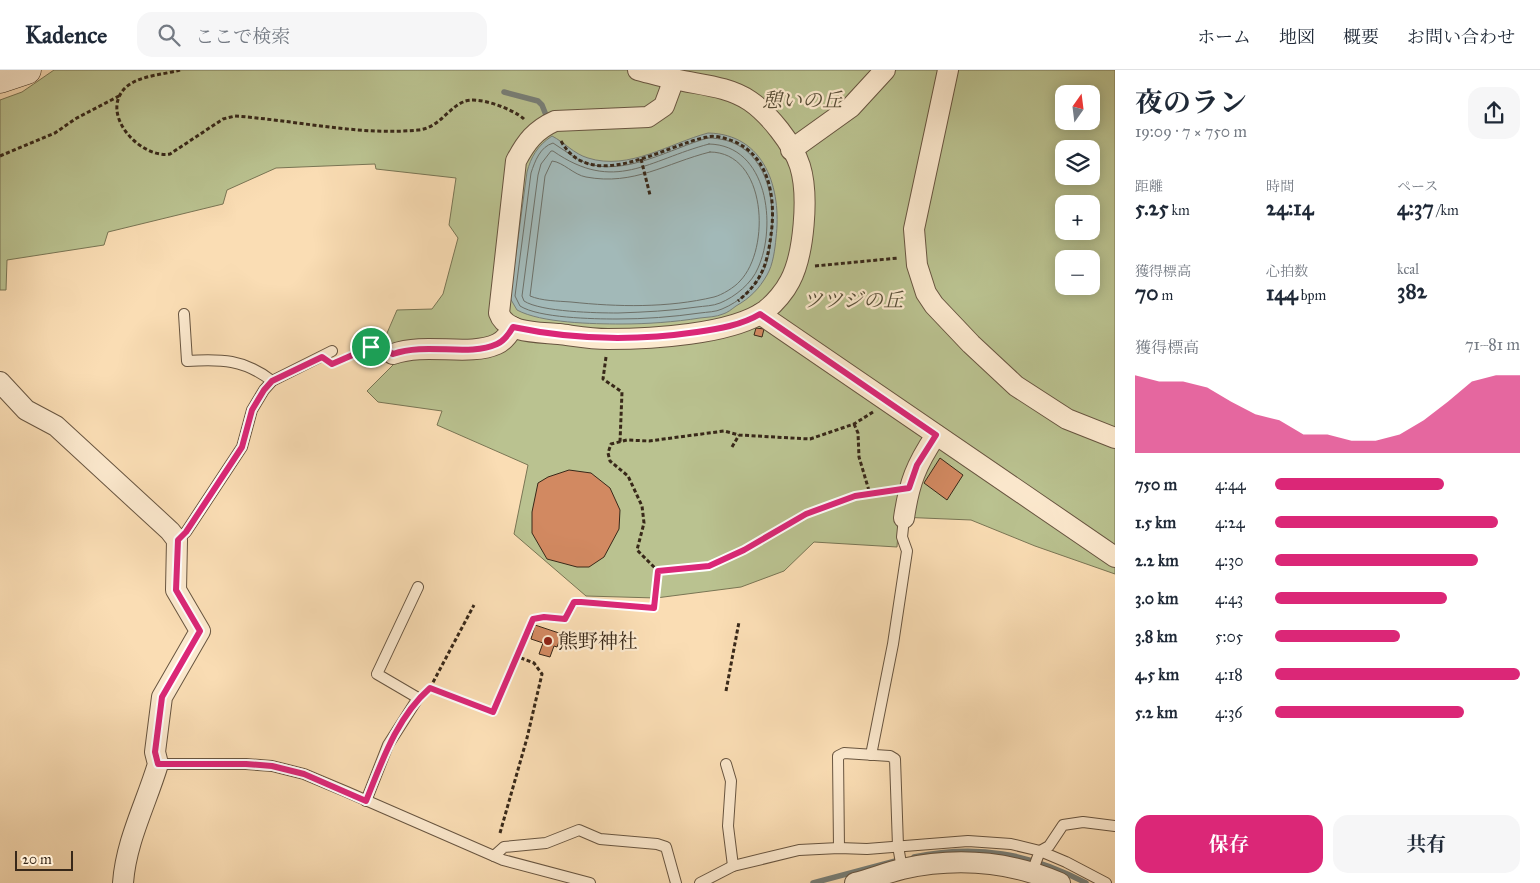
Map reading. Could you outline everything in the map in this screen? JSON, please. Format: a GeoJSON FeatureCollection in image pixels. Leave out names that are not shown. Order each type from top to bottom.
{"type":"FeatureCollection","features":[{"type":"Feature","properties":{"kind":"street"},"geometry":{"type":"LineString","coordinates":[[0,79],[27,70]]}},
{"type":"Feature","properties":{"kind":"street"},"geometry":{"type":"LineString","coordinates":[[638,70],[723,89],[751,101],[777,127],[800,166],[803,184],[804,205],[796,266],[790,282],[767,309],[760,314],[711,330],[665,337],[609,339],[513,327],[501,319],[498,313],[516,160],[528,139],[555,121],[648,117],[664,106],[674,79]]}},
{"type":"Feature","properties":{"kind":"street"},"geometry":{"type":"LineString","coordinates":[[792,150],[851,107],[885,70]]}},
{"type":"Feature","properties":{"kind":"street"},"geometry":{"type":"LineString","coordinates":[[948,70],[914,228],[916,256],[922,283],[934,305],[971,344],[1016,386],[1067,418],[1115,438]]}},
{"type":"Feature","properties":{"kind":"street"},"geometry":{"type":"LineString","coordinates":[[760,314],[1115,557]]}},
{"type":"Feature","properties":{"kind":"street"},"geometry":{"type":"LineString","coordinates":[[393,354],[407,349],[475,349],[498,344],[513,327]]}},
{"type":"Feature","properties":{"kind":"street"},"geometry":{"type":"LineString","coordinates":[[0,382],[26,410],[56,426],[170,530],[178,540],[176,590],[200,631],[162,697],[155,752],[158,764],[124,861],[123,883]]}},
{"type":"Feature","properties":{"kind":"street"},"geometry":{"type":"LineString","coordinates":[[904,518],[909,488],[917,465],[936,435]]}},
{"type":"Feature","properties":{"kind":"street"},"geometry":{"type":"LineString","coordinates":[[855,883],[902,869],[968,862],[1013,866],[1060,883]]}},
{"type":"Feature","properties":{"kind":"lane"},"geometry":{"type":"LineString","coordinates":[[184,314],[187,360],[225,360],[258,370],[272,381]]}},
{"type":"Feature","properties":{"kind":"lane"},"geometry":{"type":"LineString","coordinates":[[178,540],[186,532],[242,447],[252,410],[272,381],[332,351]]}},
{"type":"Feature","properties":{"kind":"lane"},"geometry":{"type":"LineString","coordinates":[[871,755],[893,644],[907,551],[902,537],[904,518]]}},
{"type":"Feature","properties":{"kind":"lane"},"geometry":{"type":"LineString","coordinates":[[366,801],[388,745],[418,698],[378,674],[418,587]]}},
{"type":"Feature","properties":{"kind":"lane"},"geometry":{"type":"LineString","coordinates":[[839,848],[838,756],[844,753],[890,756],[895,759],[898,846],[902,869]]}},
{"type":"Feature","properties":{"kind":"lane"},"geometry":{"type":"LineString","coordinates":[[158,764],[246,764],[272,766],[304,774],[494,856],[590,883]]}},
{"type":"Feature","properties":{"kind":"lane"},"geometry":{"type":"LineString","coordinates":[[726,764],[731,781],[728,826],[733,866]]}},
{"type":"Feature","properties":{"kind":"lane"},"geometry":{"type":"LineString","coordinates":[[1032,872],[1040,851],[1049,846],[1063,825],[1083,822],[1115,826]]}},
{"type":"Feature","properties":{"kind":"lane"},"geometry":{"type":"LineString","coordinates":[[494,856],[504,847],[546,842],[579,830],[600,839],[657,844],[666,847],[676,883]]}},
{"type":"Feature","properties":{"kind":"lane"},"geometry":{"type":"LineString","coordinates":[[700,883],[733,866],[799,850],[839,848],[867,850],[898,846],[989,841],[1040,851],[1106,883]]}},
{"type":"Feature","properties":{"kind":"path"},"geometry":{"type":"LineString","coordinates":[[180,70],[138,80],[126,87],[119,96],[116,108],[122,127],[136,142],[161,156],[170,154],[223,119],[235,116],[389,131],[420,130],[433,126],[464,101],[495,104],[517,113],[537,132]]}},
{"type":"Feature","properties":{"kind":"path"},"geometry":{"type":"LineString","coordinates":[[0,156],[55,133],[75,119],[119,96]]}},
{"type":"Feature","properties":{"kind":"path"},"geometry":{"type":"LineString","coordinates":[[555,121],[565,148],[584,162],[610,166],[641,159],[709,136],[726,138],[752,152],[762,165],[768,180],[772,197],[772,232],[768,259],[763,274],[739,300],[732,303]]}},
{"type":"Feature","properties":{"kind":"path"},"geometry":{"type":"LineString","coordinates":[[641,159],[650,195]]}},
{"type":"Feature","properties":{"kind":"path"},"geometry":{"type":"LineString","coordinates":[[796,266],[916,256]]}},
{"type":"Feature","properties":{"kind":"path"},"geometry":{"type":"LineString","coordinates":[[609,339],[603,379],[622,392],[620,442]]}},
{"type":"Feature","properties":{"kind":"path"},"geometry":{"type":"LineString","coordinates":[[322,357],[332,364],[371,347],[380,347],[393,354]]}},
{"type":"Feature","properties":{"kind":"path"},"geometry":{"type":"LineString","coordinates":[[658,571],[637,550],[644,523],[642,506],[628,476],[610,461],[608,453],[611,444],[724,431],[739,435],[810,439],[854,424],[878,408],[883,399]]}},
{"type":"Feature","properties":{"kind":"path"},"geometry":{"type":"LineString","coordinates":[[854,424],[858,433],[859,457],[870,494]]}},
{"type":"Feature","properties":{"kind":"path"},"geometry":{"type":"LineString","coordinates":[[732,447],[739,435]]}},
{"type":"Feature","properties":{"kind":"path"},"geometry":{"type":"LineString","coordinates":[[658,571],[709,566],[744,550],[806,514],[855,496],[909,488]]}},
{"type":"Feature","properties":{"kind":"path"},"geometry":{"type":"LineString","coordinates":[[430,688],[493,712],[533,619],[544,617],[565,619],[574,602],[654,608],[658,571]]}},
{"type":"Feature","properties":{"kind":"path"},"geometry":{"type":"LineString","coordinates":[[418,698],[430,688],[474,605]]}},
{"type":"Feature","properties":{"kind":"path"},"geometry":{"type":"LineString","coordinates":[[726,692],[739,622]]}},
{"type":"Feature","properties":{"kind":"path"},"geometry":{"type":"LineString","coordinates":[[494,856],[527,738],[542,674],[534,663],[516,656]]}},
{"type":"Feature","properties":{"kind":"green space"},"geometry":{"type":"Polygon","coordinates":[[[54,70],[1115,70],[1115,574],[1035,546],[971,520],[899,517],[897,547],[814,542],[784,571],[741,587],[656,598],[586,596],[514,534],[528,465],[437,425],[442,411],[378,402],[367,391],[396,362],[384,340],[397,310],[432,309],[443,294],[458,238],[449,225],[456,178],[376,169],[375,164],[276,168],[227,190],[223,204],[108,232],[104,245],[7,260],[6,290],[0,290],[0,100],[22,92],[54,70]]]}},
{"type":"Feature","properties":{"kind":"water"},"geometry":{"type":"Polygon","coordinates":[[[708,133],[728,136],[744,143],[756,154],[766,168],[772,184],[776,201],[776,242],[771,267],[757,289],[750,296],[728,312],[718,316],[651,323],[567,322],[539,318],[517,310],[510,298],[527,172],[530,161],[542,144],[552,136],[588,158],[603,161],[619,161],[649,154],[708,133]]]}},
{"type":"Feature","properties":{"kind":"building"},"geometry":{"type":"Polygon","coordinates":[[[756,328],[764,329],[762,337],[754,335],[756,328]]]}},
{"type":"Feature","properties":{"kind":"building"},"geometry":{"type":"Polygon","coordinates":[[[940,458],[963,475],[947,500],[924,483],[940,458]]]}},
{"type":"Feature","properties":{"kind":"building"},"geometry":{"type":"Polygon","coordinates":[[[569,470],[591,473],[610,488],[620,510],[619,529],[604,557],[589,567],[577,567],[547,559],[532,533],[532,512],[538,483],[548,477],[569,470]]]}},
{"type":"Feature","properties":{"kind":"building","name":"熊野神社"},"geometry":{"type":"Polygon","coordinates":[[[535,625],[562,634],[557,647],[554,646],[550,657],[539,654],[543,643],[531,639],[535,625]]]}},
{"type":"Feature","properties":{"kind":"waterway"},"geometry":{"type":"LineString","coordinates":[[504,92],[538,101],[542,105],[548,120]]}},
{"type":"Feature","properties":{"kind":"waterway"},"geometry":{"type":"LineString","coordinates":[[914,857],[959,851],[1002,854],[1044,864],[1086,883]]}},
{"type":"Feature","properties":{"kind":"waterway"},"geometry":{"type":"LineString","coordinates":[[813,883],[903,859]]}},
{"type":"Feature","properties":{"kind":"place","name":"熊野神社"},"geometry":{"type":"Point","coordinates":[548,641]}},
{"type":"Feature","properties":{"kind":"route"},"geometry":{"type":"LineString","coordinates":[[760,314],[936,435],[917,465],[909,488],[855,496],[806,514],[744,550],[709,566],[690,570],[658,571],[654,608],[574,602],[565,619],[544,617],[533,619],[493,712],[430,688],[418,698],[388,745],[366,801],[304,774],[272,766],[246,764],[158,764],[155,752],[162,697],[200,631],[176,590],[175,575],[178,540],[186,532],[242,447],[252,410],[272,381],[322,357],[332,364],[371,347],[380,347],[393,354],[407,349],[475,349],[498,344],[513,327],[606,339],[665,337],[711,330],[760,314]]}},
{"type":"Feature","properties":{"kind":"park label","name":"憩いの丘"},"geometry":{"type":"Point","coordinates":[802,100]}},
{"type":"Feature","properties":{"kind":"park label","name":"ツツジの丘"},"geometry":{"type":"Point","coordinates":[853,300]}}]}
